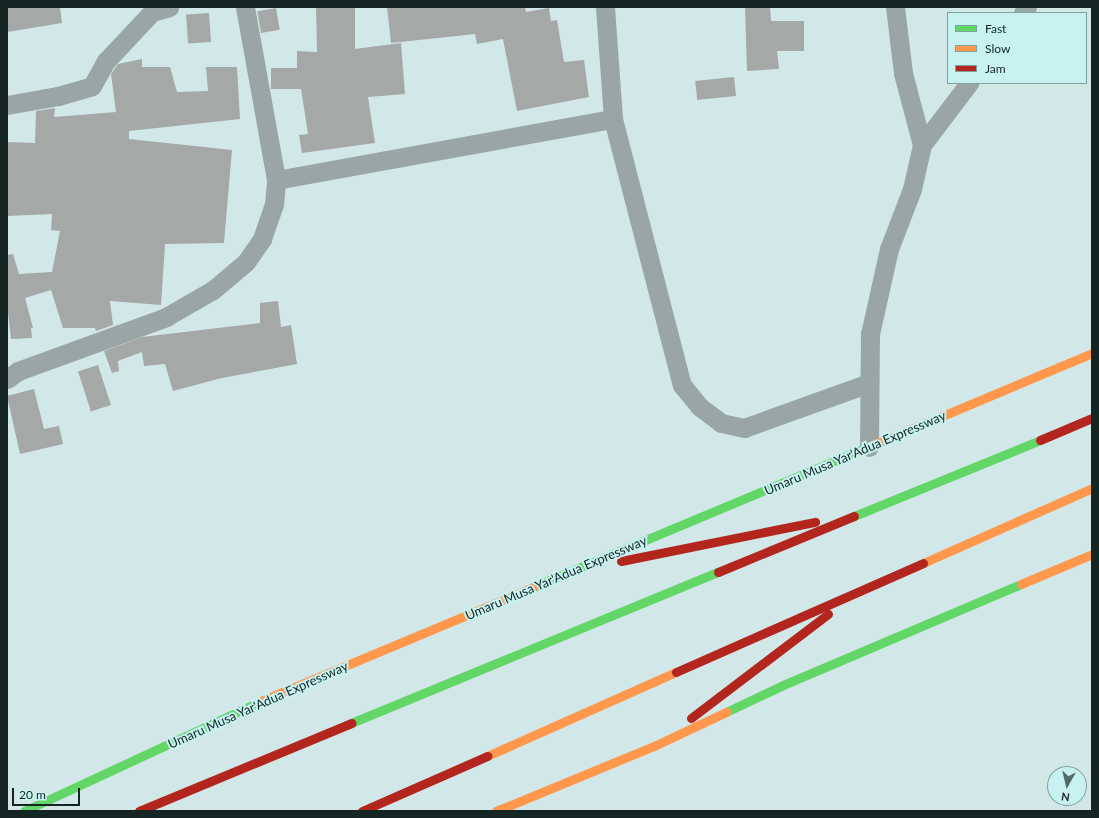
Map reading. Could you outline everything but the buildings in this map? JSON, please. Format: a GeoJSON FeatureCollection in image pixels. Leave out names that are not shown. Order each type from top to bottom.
{"type":"FeatureCollection","features":[{"type":"Feature","properties":{"kind":"highway","name":"Umaru Musa Yar'Adua Expressway"},"geometry":{"type":"LineString","coordinates":[[24,811],[224,717],[1092,354]]}},
{"type":"Feature","properties":{"kind":"highway"},"geometry":{"type":"LineString","coordinates":[[139,811],[1092,418]]}},
{"type":"Feature","properties":{"kind":"highway"},"geometry":{"type":"LineString","coordinates":[[362,811],[1092,488]]}},
{"type":"Feature","properties":{"kind":"highway"},"geometry":{"type":"LineString","coordinates":[[573,571],[865,512]]}},
{"type":"Feature","properties":{"kind":"highway"},"geometry":{"type":"LineString","coordinates":[[496,811],[654,746],[783,684],[1092,554]]}},
{"type":"Feature","properties":{"kind":"highway"},"geometry":{"type":"LineString","coordinates":[[654,746],[858,592]]}},
{"type":"Feature","properties":{"kind":"street"},"geometry":{"type":"LineString","coordinates":[[7,105],[58,96],[92,86],[106,61],[152,12],[169,7]]}},
{"type":"Feature","properties":{"kind":"street"},"geometry":{"type":"LineString","coordinates":[[7,379],[18,371],[166,317],[213,290],[246,262],[262,239],[274,205],[276,180],[245,7]]}},
{"type":"Feature","properties":{"kind":"street"},"geometry":{"type":"LineString","coordinates":[[604,7],[613,119],[682,385],[700,407],[721,423],[744,428],[870,382]]}},
{"type":"Feature","properties":{"kind":"street"},"geometry":{"type":"LineString","coordinates":[[895,7],[903,73],[922,144]]}},
{"type":"Feature","properties":{"kind":"street"},"geometry":{"type":"LineString","coordinates":[[870,447],[870,334],[889,249],[912,189],[922,144],[968,84]]}},
{"type":"Feature","properties":{"kind":"street"},"geometry":{"type":"LineString","coordinates":[[276,180],[613,119]]}},
{"type":"Feature","properties":{"kind":"traffic: fast"},"geometry":{"type":"LineString","coordinates":[[854,516],[1040,440]]}},
{"type":"Feature","properties":{"kind":"traffic: fast"},"geometry":{"type":"LineString","coordinates":[[533,587],[866,448]]}},
{"type":"Feature","properties":{"kind":"traffic: fast"},"geometry":{"type":"LineString","coordinates":[[351,723],[718,572]]}},
{"type":"Feature","properties":{"kind":"traffic: fast"},"geometry":{"type":"LineString","coordinates":[[726,712],[783,685],[1021,584]]}},
{"type":"Feature","properties":{"kind":"traffic: fast"},"geometry":{"type":"LineString","coordinates":[[24,811],[261,701]]}},
{"type":"Feature","properties":{"kind":"traffic: slow"},"geometry":{"type":"LineString","coordinates":[[866,448],[1092,353]]}},
{"type":"Feature","properties":{"kind":"traffic: slow"},"geometry":{"type":"LineString","coordinates":[[923,563],[1092,488]]}},
{"type":"Feature","properties":{"kind":"traffic: slow"},"geometry":{"type":"LineString","coordinates":[[1021,584],[1092,554]]}},
{"type":"Feature","properties":{"kind":"traffic: slow"},"geometry":{"type":"LineString","coordinates":[[261,701],[533,587]]}},
{"type":"Feature","properties":{"kind":"traffic: slow"},"geometry":{"type":"LineString","coordinates":[[487,756],[676,672]]}},
{"type":"Feature","properties":{"kind":"traffic: slow"},"geometry":{"type":"LineString","coordinates":[[496,811],[654,746],[726,712]]}},
{"type":"Feature","properties":{"kind":"traffic: jam"},"geometry":{"type":"LineString","coordinates":[[1040,440],[1092,418]]}},
{"type":"Feature","properties":{"kind":"traffic: jam"},"geometry":{"type":"LineString","coordinates":[[718,572],[854,516]]}},
{"type":"Feature","properties":{"kind":"traffic: jam"},"geometry":{"type":"LineString","coordinates":[[621,561],[815,522]]}},
{"type":"Feature","properties":{"kind":"traffic: jam"},"geometry":{"type":"LineString","coordinates":[[676,672],[923,563]]}},
{"type":"Feature","properties":{"kind":"traffic: jam"},"geometry":{"type":"LineString","coordinates":[[691,718],[828,614]]}},
{"type":"Feature","properties":{"kind":"traffic: jam"},"geometry":{"type":"LineString","coordinates":[[139,811],[351,723]]}},
{"type":"Feature","properties":{"kind":"traffic: jam"},"geometry":{"type":"LineString","coordinates":[[362,811],[487,756]]}}]}
